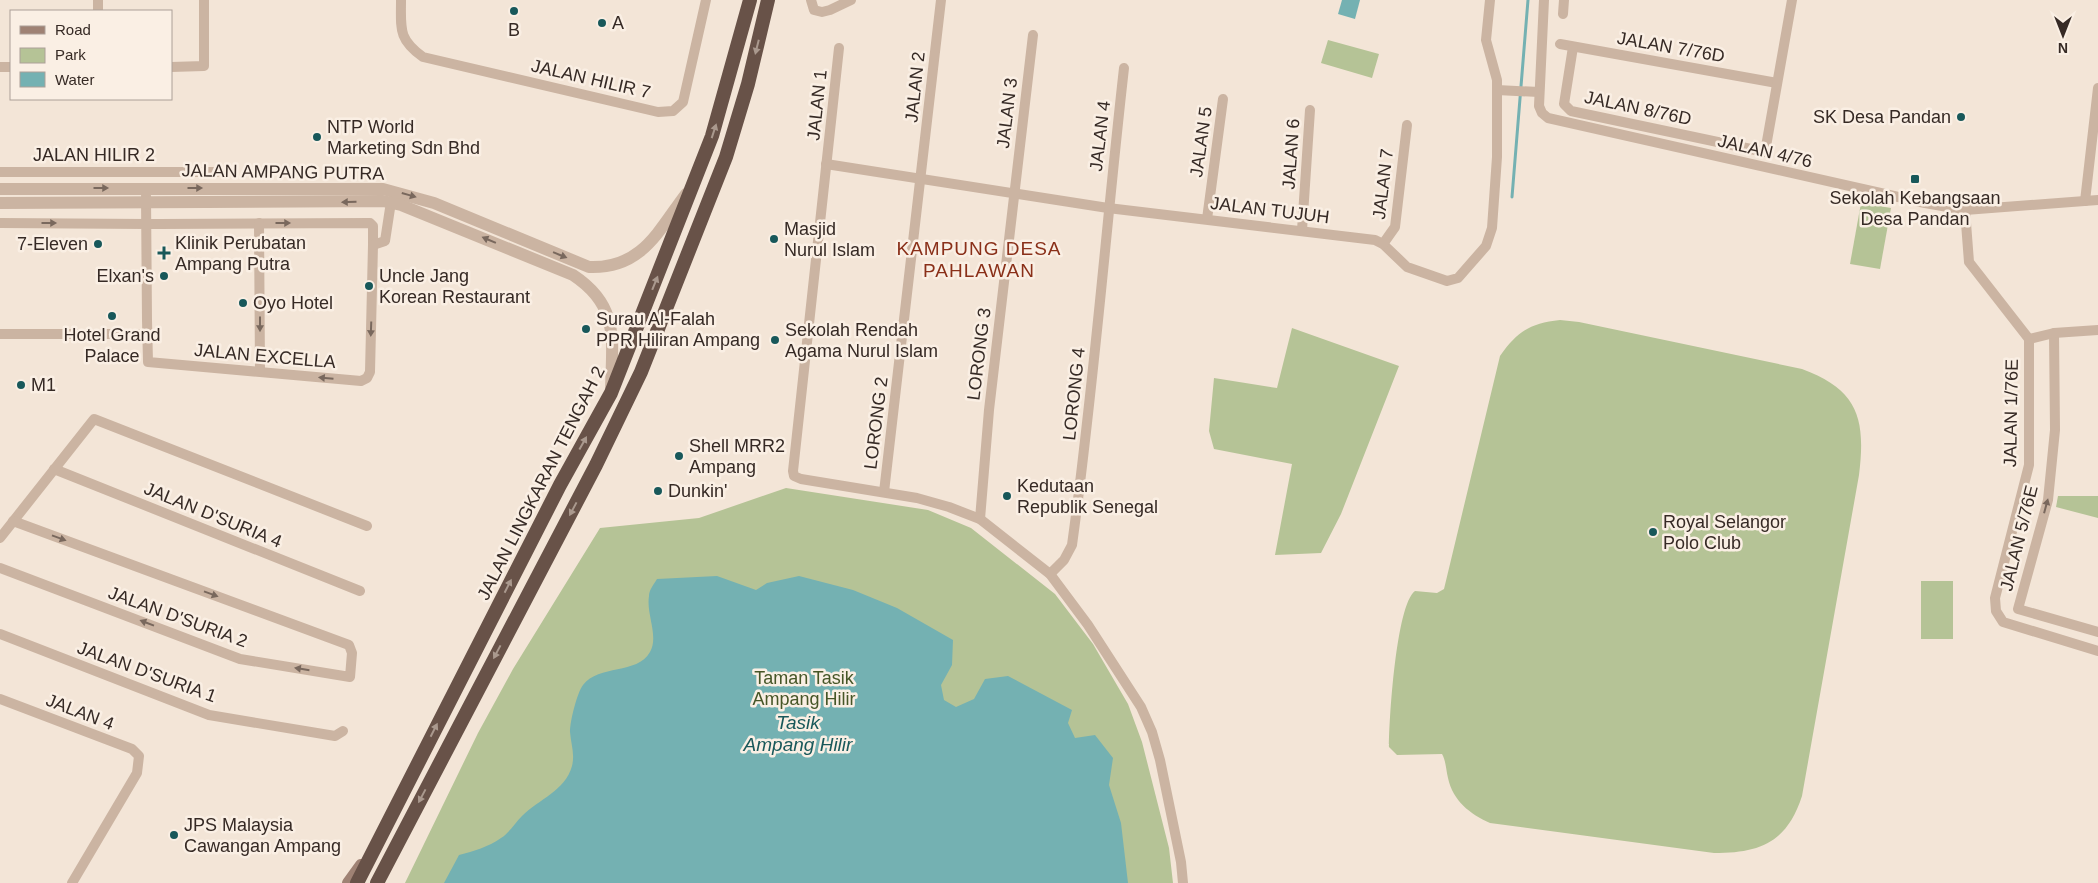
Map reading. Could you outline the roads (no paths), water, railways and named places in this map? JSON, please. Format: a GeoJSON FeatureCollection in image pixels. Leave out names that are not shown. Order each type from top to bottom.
{"type":"FeatureCollection","features":[{"type":"Feature","properties":{"kind":"highway","name":"JALAN LINGKARAN TENGAH 2"},"geometry":{"type":"LineString","coordinates":[[356,883],[560,485],[611,393],[694,185],[730,79],[750,0]]}},
{"type":"Feature","properties":{"kind":"highway"},"geometry":{"type":"LineString","coordinates":[[377,883],[591,474],[641,372],[726,157],[748,84],[768,0]]}},
{"type":"Feature","properties":{"kind":"main road"},"geometry":{"type":"LineString","coordinates":[[348,883],[376,844]]}},
{"type":"Feature","properties":{"kind":"street"},"geometry":{"type":"LineString","coordinates":[[172,67],[204,66],[204,0]]}},
{"type":"Feature","properties":{"kind":"street","name":"JALAN HILIR 7"},"geometry":{"type":"LineString","coordinates":[[401,0],[401,28],[407,46],[423,57],[658,112],[673,111],[683,102],[706,0]]}},
{"type":"Feature","properties":{"kind":"street"},"geometry":{"type":"LineString","coordinates":[[812,5],[822,12],[851,0]]}},
{"type":"Feature","properties":{"kind":"street","name":"JALAN 2"},"geometry":{"type":"LineString","coordinates":[[921,179],[941,0]]}},
{"type":"Feature","properties":{"kind":"street","name":"JALAN TUJUH"},"geometry":{"type":"LineString","coordinates":[[826,164],[1108,208],[1375,240],[1383,244],[1407,267],[1447,281],[1458,278],[1486,246],[1492,228],[1497,157],[1497,80],[1486,40],[1490,0]]}},
{"type":"Feature","properties":{"kind":"street","name":"JALAN 4/76"},"geometry":{"type":"LineString","coordinates":[[1544,0],[1539,92],[1542,113],[1548,118],[1565,124],[1925,203],[1965,210],[2098,200]]}},
{"type":"Feature","properties":{"kind":"street"},"geometry":{"type":"LineString","coordinates":[[1563,14],[1564,0]]}},
{"type":"Feature","properties":{"kind":"street"},"geometry":{"type":"LineString","coordinates":[[1777,82],[1792,0]]}},
{"type":"Feature","properties":{"kind":"street","name":"JALAN 3"},"geometry":{"type":"LineString","coordinates":[[1014,194],[1033,35]]}},
{"type":"Feature","properties":{"kind":"street","name":"JALAN 7/76D"},"geometry":{"type":"LineString","coordinates":[[1560,44],[1777,82]]}},
{"type":"Feature","properties":{"kind":"street","name":"JALAN 8/76D"},"geometry":{"type":"LineString","coordinates":[[1573,46],[1564,104],[1571,111],[1765,152],[1777,82]]}},
{"type":"Feature","properties":{"kind":"street","name":"JALAN 1"},"geometry":{"type":"LineString","coordinates":[[839,48],[793,471],[794,476],[801,480],[884,492]]}},
{"type":"Feature","properties":{"kind":"street","name":"JALAN 4"},"geometry":{"type":"LineString","coordinates":[[1108,208],[1124,68]]}},
{"type":"Feature","properties":{"kind":"street"},"geometry":{"type":"LineString","coordinates":[[2086,201],[2098,88]]}},
{"type":"Feature","properties":{"kind":"street"},"geometry":{"type":"LineString","coordinates":[[1497,90],[1539,92]]}},
{"type":"Feature","properties":{"kind":"street","name":"JALAN 5"},"geometry":{"type":"LineString","coordinates":[[1207,219],[1223,99]]}},
{"type":"Feature","properties":{"kind":"street","name":"JALAN 6"},"geometry":{"type":"LineString","coordinates":[[1302,230],[1310,110]]}},
{"type":"Feature","properties":{"kind":"street","name":"JALAN 7"},"geometry":{"type":"LineString","coordinates":[[1383,244],[1395,227],[1407,125]]}},
{"type":"Feature","properties":{"kind":"street","name":"JALAN HILIR 2"},"geometry":{"type":"LineString","coordinates":[[0,172],[217,172]]}},
{"type":"Feature","properties":{"kind":"street","name":"LORONG 2"},"geometry":{"type":"LineString","coordinates":[[884,492],[921,179]]}},
{"type":"Feature","properties":{"kind":"street","name":"JALAN AMPANG PUTRA"},"geometry":{"type":"LineString","coordinates":[[0,189],[383,189],[434,203],[589,267],[604,267],[621,264],[635,256],[694,185]]}},
{"type":"Feature","properties":{"kind":"street","name":"JALAN EXCELLA"},"geometry":{"type":"LineString","coordinates":[[146,188],[148,362],[361,381],[367,378],[370,372],[373,245]]}},
{"type":"Feature","properties":{"kind":"street","name":"LORONG 3"},"geometry":{"type":"LineString","coordinates":[[980,519],[989,410],[1014,194]]}},
{"type":"Feature","properties":{"kind":"street"},"geometry":{"type":"LineString","coordinates":[[0,223],[370,223],[373,226],[373,245],[385,241],[391,202]]}},
{"type":"Feature","properties":{"kind":"street","name":"JALAN AMPANG PUTRA"},"geometry":{"type":"LineString","coordinates":[[0,203],[391,202],[462,228],[573,275],[586,284],[607,310],[611,325],[611,393]]}},
{"type":"Feature","properties":{"kind":"street","name":"LORONG 4"},"geometry":{"type":"LineString","coordinates":[[1050,574],[1064,560],[1072,545],[1095,363],[1108,208]]}},
{"type":"Feature","properties":{"kind":"street","name":"JALAN 1/76E"},"geometry":{"type":"LineString","coordinates":[[1965,210],[1969,262],[2029,339],[2030,465],[1995,598],[1996,611],[2003,622],[2098,651]]}},
{"type":"Feature","properties":{"kind":"street"},"geometry":{"type":"LineString","coordinates":[[259,223],[260,371]]}},
{"type":"Feature","properties":{"kind":"street"},"geometry":{"type":"LineString","coordinates":[[2029,339],[2054,333],[2098,330]]}},
{"type":"Feature","properties":{"kind":"street","name":"JALAN 5/76E"},"geometry":{"type":"LineString","coordinates":[[2054,333],[2055,430],[2048,500],[2019,610],[2098,632]]}},
{"type":"Feature","properties":{"kind":"street"},"geometry":{"type":"LineString","coordinates":[[0,334],[147,334]]}},
{"type":"Feature","properties":{"kind":"street"},"geometry":{"type":"LineString","coordinates":[[0,538],[94,419],[367,526]]}},
{"type":"Feature","properties":{"kind":"street","name":"JALAN D'SURIA 4"},"geometry":{"type":"LineString","coordinates":[[54,469],[360,591]]}},
{"type":"Feature","properties":{"kind":"street"},"geometry":{"type":"LineString","coordinates":[[884,492],[925,500],[980,519],[1050,574],[1093,633],[1141,707],[1152,732],[1181,862],[1183,883]]}},
{"type":"Feature","properties":{"kind":"street","name":"JALAN D'SURIA 2"},"geometry":{"type":"LineString","coordinates":[[0,568],[240,658],[350,677],[352,653],[349,645],[13,521]]}},
{"type":"Feature","properties":{"kind":"street","name":"JALAN D'SURIA 1"},"geometry":{"type":"LineString","coordinates":[[0,634],[209,715],[334,736],[343,731]]}},
{"type":"Feature","properties":{"kind":"street","name":"JALAN 4"},"geometry":{"type":"LineString","coordinates":[[0,699],[132,749],[138,756],[140,764],[138,773],[72,883]]}},
{"type":"Feature","properties":{"kind":"water"},"geometry":{"type":"Polygon","coordinates":[[[1342,0],[1360,0],[1355,19],[1338,14],[1342,0]]]}},
{"type":"Feature","properties":{"kind":"water","name":"Tasik Ampang Hilir"},"geometry":{"type":"Polygon","coordinates":[[[717,576],[756,590],[767,583],[799,576],[853,590],[897,608],[953,640],[952,665],[941,685],[944,700],[956,707],[974,699],[985,679],[1008,676],[1072,710],[1068,723],[1075,738],[1095,735],[1113,758],[1109,785],[1121,823],[1128,883],[444,883],[459,855],[486,846],[501,838],[522,816],[558,788],[569,775],[573,762],[570,727],[576,700],[583,685],[590,678],[636,664],[650,652],[653,632],[649,610],[649,596],[657,579],[717,576]]]}},
{"type":"Feature","properties":{"kind":"waterway"},"geometry":{"type":"LineString","coordinates":[[1512,197],[1528,0]]}},
{"type":"Feature","properties":{"kind":"place","name":"B"},"geometry":{"type":"Point","coordinates":[514,11]}},
{"type":"Feature","properties":{"kind":"place","name":"A"},"geometry":{"type":"Point","coordinates":[602,23]}},
{"type":"Feature","properties":{"kind":"place","name":"SK Desa Pandan"},"geometry":{"type":"Point","coordinates":[1961,117]}},
{"type":"Feature","properties":{"kind":"place","name":"NTP World Marketing Sdn Bhd"},"geometry":{"type":"Point","coordinates":[317,137]}},
{"type":"Feature","properties":{"kind":"place","name":"Sekolah Kebangsaan Desa Pandan"},"geometry":{"type":"Point","coordinates":[1915,179]}},
{"type":"Feature","properties":{"kind":"place","name":"Masjid Nurul Islam"},"geometry":{"type":"Point","coordinates":[774,239]}},
{"type":"Feature","properties":{"kind":"place","name":"7-Eleven"},"geometry":{"type":"Point","coordinates":[98,244]}},
{"type":"Feature","properties":{"kind":"place","name":"Klinik Perubatan Ampang Putra"},"geometry":{"type":"Point","coordinates":[164,253]}},
{"type":"Feature","properties":{"kind":"place","name":"Elxan's"},"geometry":{"type":"Point","coordinates":[164,276]}},
{"type":"Feature","properties":{"kind":"place","name":"Uncle Jang Korean Restaurant"},"geometry":{"type":"Point","coordinates":[369,286]}},
{"type":"Feature","properties":{"kind":"place","name":"Oyo Hotel"},"geometry":{"type":"Point","coordinates":[243,303]}},
{"type":"Feature","properties":{"kind":"place","name":"Hotel Grand Palace"},"geometry":{"type":"Point","coordinates":[112,316]}},
{"type":"Feature","properties":{"kind":"place","name":"Surau Al-Falah PPR Hiliran Ampang"},"geometry":{"type":"Point","coordinates":[586,329]}},
{"type":"Feature","properties":{"kind":"place","name":"Sekolah Rendah Agama Nurul Islam"},"geometry":{"type":"Point","coordinates":[775,340]}},
{"type":"Feature","properties":{"kind":"place","name":"M1"},"geometry":{"type":"Point","coordinates":[21,385]}},
{"type":"Feature","properties":{"kind":"place","name":"Shell MRR2 Ampang"},"geometry":{"type":"Point","coordinates":[679,456]}},
{"type":"Feature","properties":{"kind":"place","name":"Dunkin'"},"geometry":{"type":"Point","coordinates":[658,491]}},
{"type":"Feature","properties":{"kind":"place","name":"Kedutaan Republik Senegal"},"geometry":{"type":"Point","coordinates":[1007,496]}},
{"type":"Feature","properties":{"kind":"place","name":"Royal Selangor Polo Club"},"geometry":{"type":"Point","coordinates":[1653,532]}},
{"type":"Feature","properties":{"kind":"place","name":"JPS Malaysia Cawangan Ampang"},"geometry":{"type":"Point","coordinates":[174,835]}},
{"type":"Feature","properties":{"kind":"district","name":"KAMPUNG DESA PAHLAWAN"},"geometry":{"type":"Point","coordinates":[979,259]}},
{"type":"Feature","properties":{"kind":"park label","name":"Taman Tasik Ampang Hilir"},"geometry":{"type":"Point","coordinates":[804,688]}}]}
